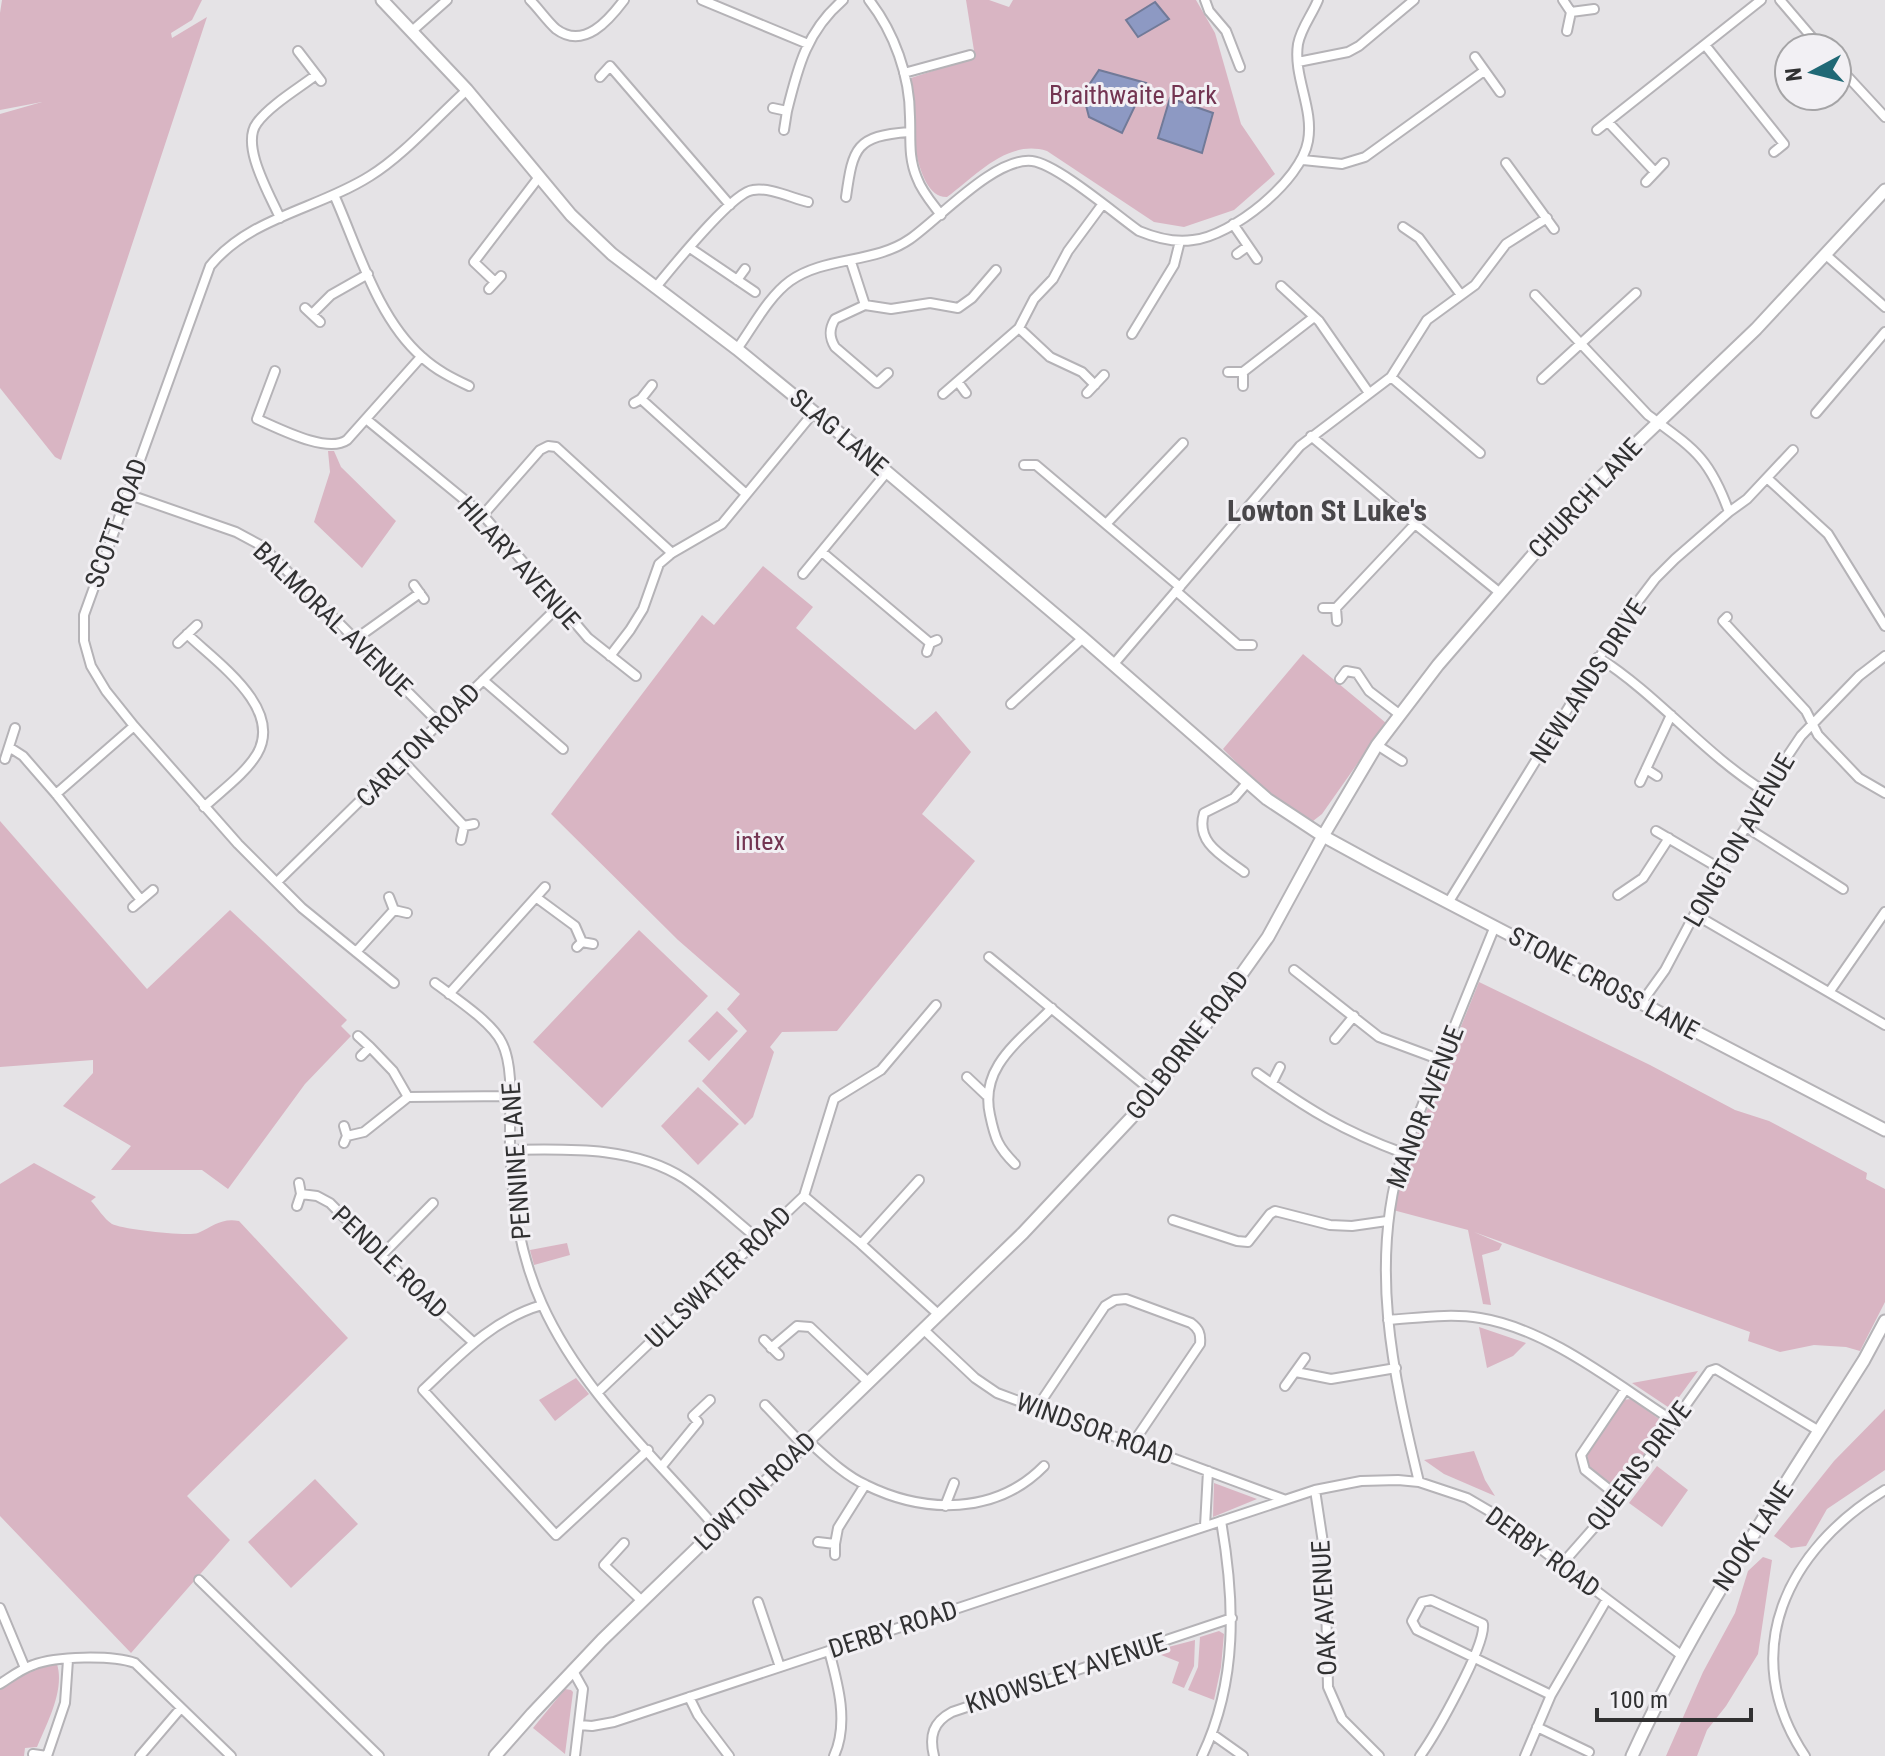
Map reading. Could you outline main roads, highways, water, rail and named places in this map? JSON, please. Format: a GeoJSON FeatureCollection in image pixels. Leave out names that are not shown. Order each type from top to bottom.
{"type":"FeatureCollection","features":[{"type":"Feature","properties":{"kind":"water"},"geometry":{"type":"Polygon","coordinates":[[[1155,2],[1169,19],[1138,37],[1126,20],[1155,2]]]}},
{"type":"Feature","properties":{"kind":"water"},"geometry":{"type":"Polygon","coordinates":[[[1099,70],[1146,83],[1122,133],[1089,117],[1083,94],[1099,70]]]}},
{"type":"Feature","properties":{"kind":"water"},"geometry":{"type":"Polygon","coordinates":[[[1170,98],[1213,113],[1202,153],[1158,138],[1170,98]]]}},
{"type":"Feature","properties":{"kind":"district","name":"Lowton St Luke's"},"geometry":{"type":"Point","coordinates":[1327,511]}},
{"type":"Feature","properties":{"kind":"park label","name":"Braithwaite Park"},"geometry":{"type":"Point","coordinates":[1133,95]}},
{"type":"Feature","properties":{"kind":"park label","name":"intex"},"geometry":{"type":"Point","coordinates":[760,841]}}]}
